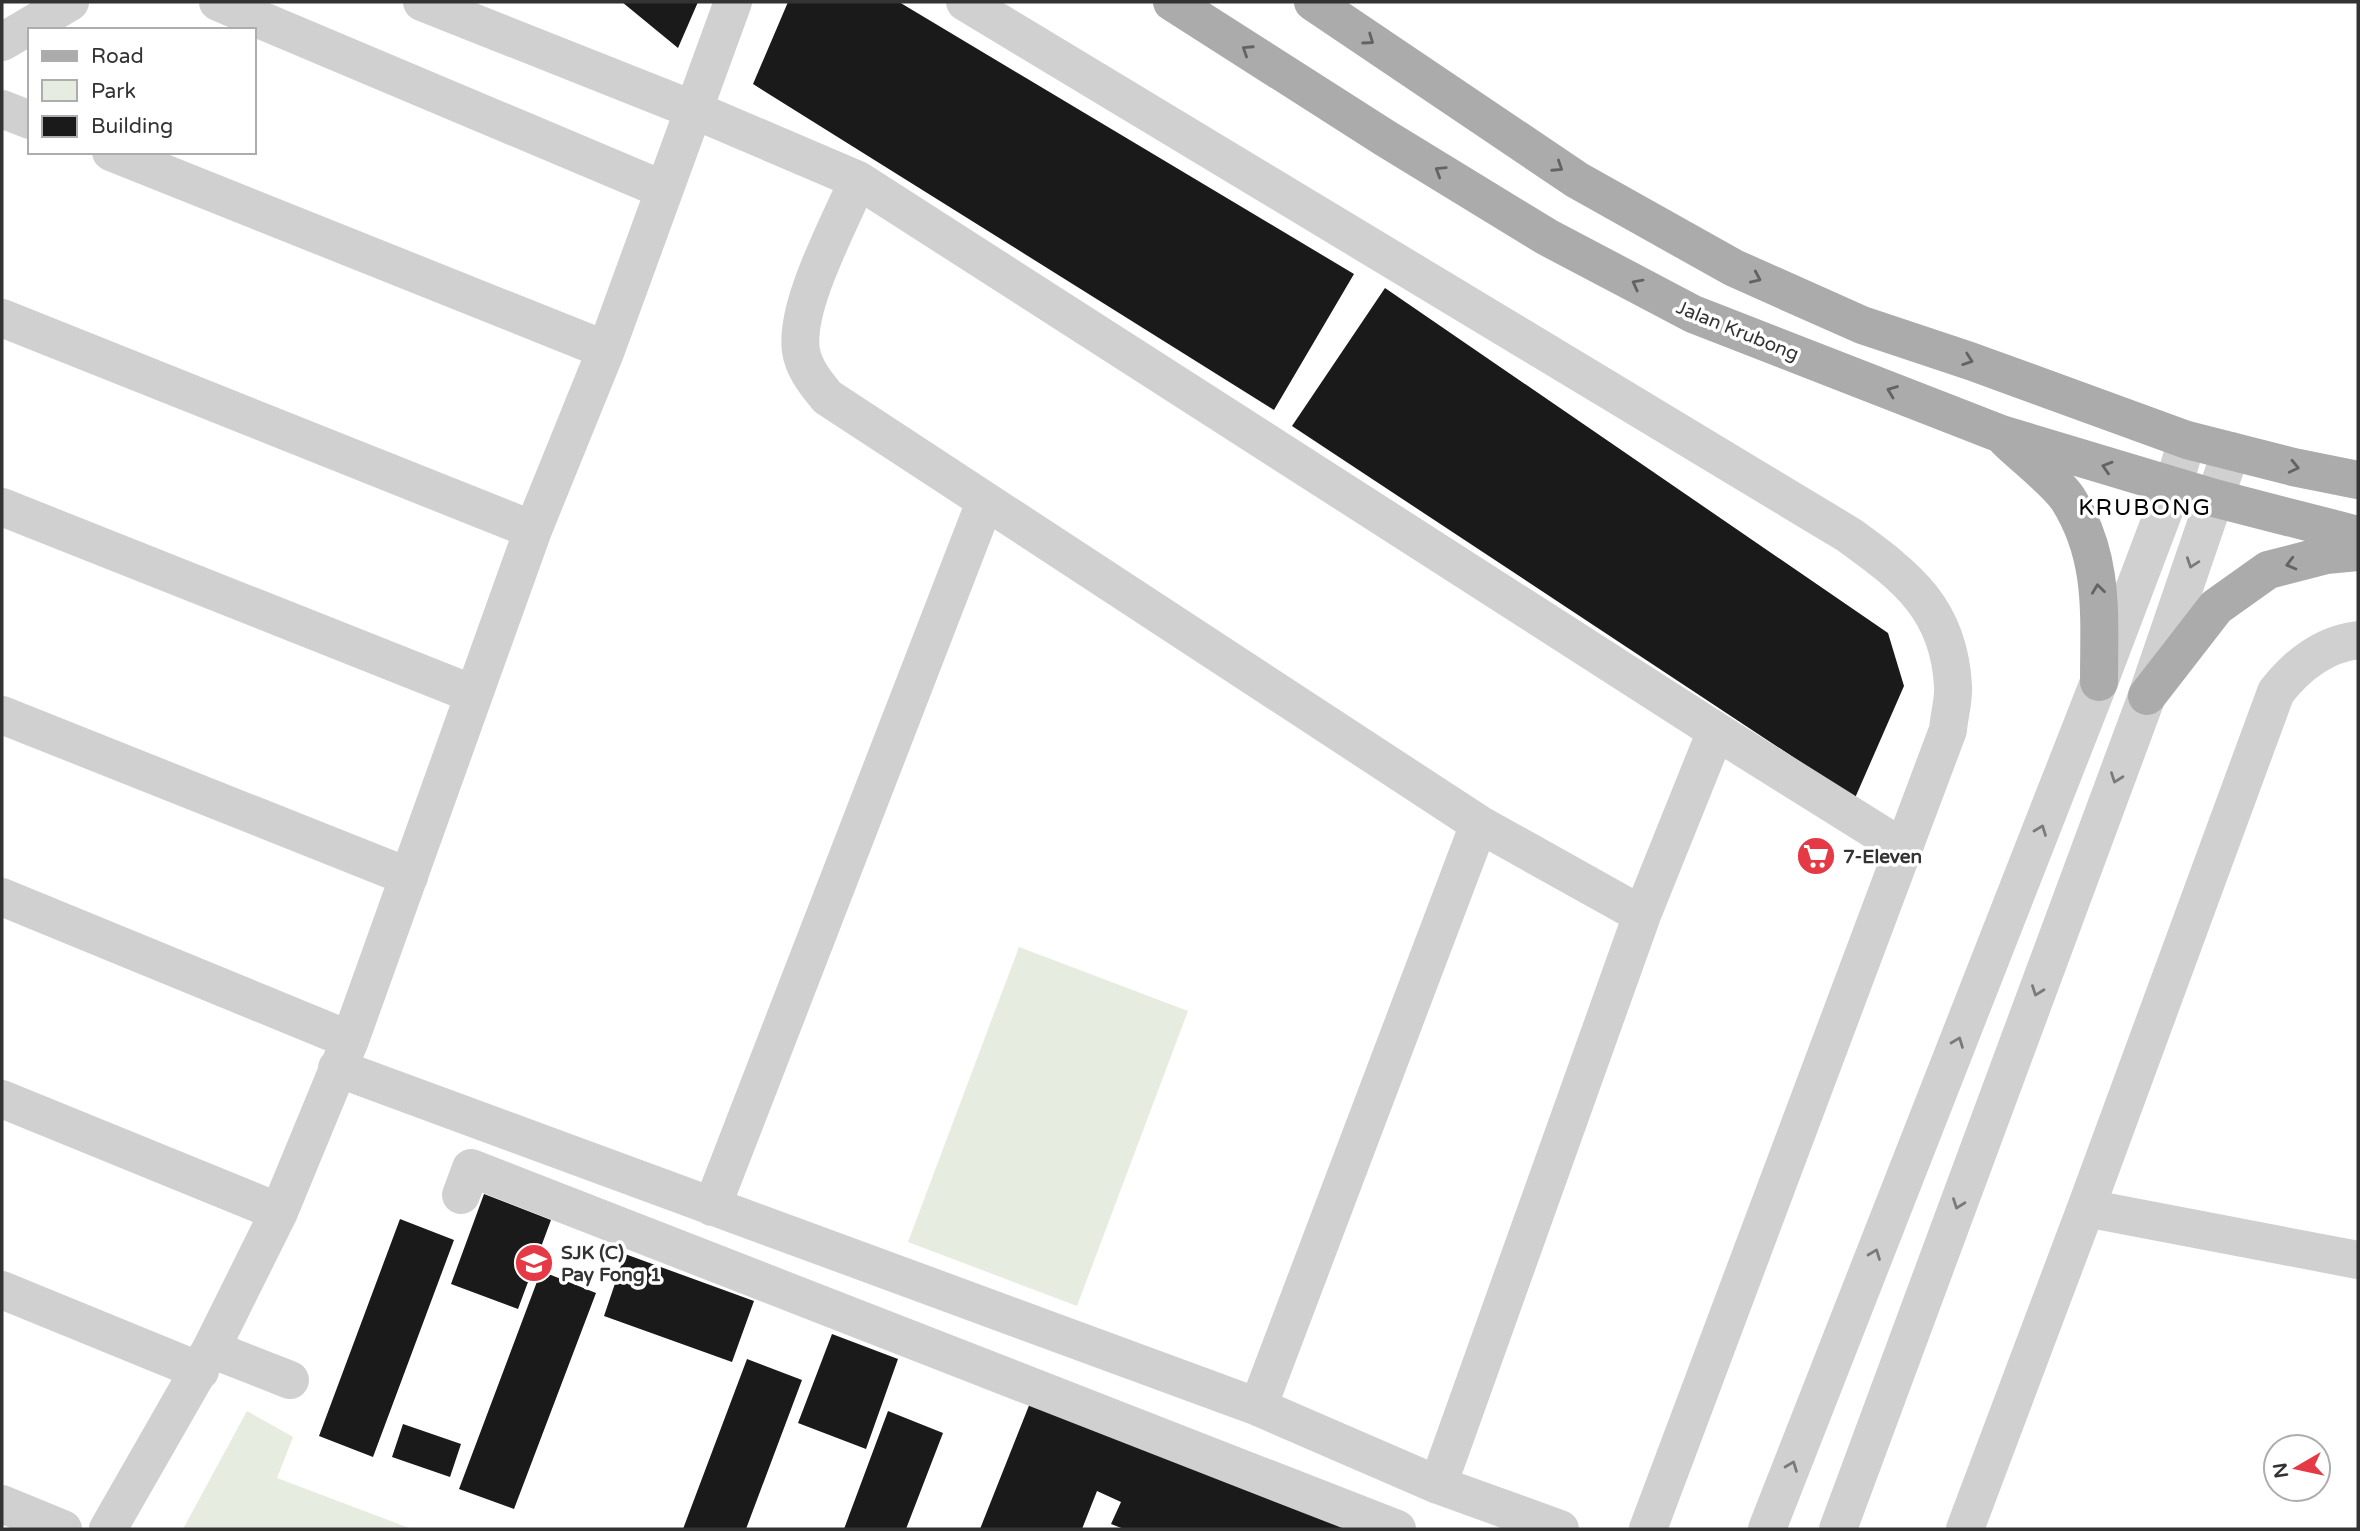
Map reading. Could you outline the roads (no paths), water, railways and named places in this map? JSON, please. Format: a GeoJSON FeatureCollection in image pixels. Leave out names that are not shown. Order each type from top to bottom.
{"type":"FeatureCollection","features":[{"type":"Feature","properties":{"kind":"main road","name":"Jalan Krubong"},"geometry":{"type":"LineString","coordinates":[[1172,2],[1385,138],[1547,237],[1693,314],[2001,434],[2214,499],[2358,535]]}},
{"type":"Feature","properties":{"kind":"main road"},"geometry":{"type":"LineString","coordinates":[[1313,2],[1577,180],[1734,268],[1862,325],[2187,440],[2358,480]]}},
{"type":"Feature","properties":{"kind":"main road"},"geometry":{"type":"LineString","coordinates":[[2001,434],[2067,498],[2091,548],[2099,595],[2099,682]]}},
{"type":"Feature","properties":{"kind":"main road"},"geometry":{"type":"LineString","coordinates":[[2147,696],[2216,607],[2269,570],[2326,555],[2358,552]]}},
{"type":"Feature","properties":{"kind":"street"},"geometry":{"type":"LineString","coordinates":[[2,43],[70,2]]}},
{"type":"Feature","properties":{"kind":"street"},"geometry":{"type":"LineString","coordinates":[[218,2],[664,190]]}},
{"type":"Feature","properties":{"kind":"street"},"geometry":{"type":"LineString","coordinates":[[422,2],[694,110],[858,180],[1716,731],[1903,848]]}},
{"type":"Feature","properties":{"kind":"street"},"geometry":{"type":"LineString","coordinates":[[108,1529],[206,1360],[279,1212],[344,1054],[533,530],[606,350],[733,2]]}},
{"type":"Feature","properties":{"kind":"street"},"geometry":{"type":"LineString","coordinates":[[965,2],[1849,535],[1886,562],[1923,596],[1944,636],[1953,687],[1948,730],[1648,1529]]}},
{"type":"Feature","properties":{"kind":"street"},"geometry":{"type":"LineString","coordinates":[[2,109],[28,119]]}},
{"type":"Feature","properties":{"kind":"street"},"geometry":{"type":"LineString","coordinates":[[116,154],[606,350]]}},
{"type":"Feature","properties":{"kind":"street"},"geometry":{"type":"LineString","coordinates":[[858,180],[800,323],[802,352],[811,377],[827,397],[1479,824],[1642,915]]}},
{"type":"Feature","properties":{"kind":"street"},"geometry":{"type":"LineString","coordinates":[[2,318],[533,530]]}},
{"type":"Feature","properties":{"kind":"street"},"geometry":{"type":"LineString","coordinates":[[1767,1529],[2099,682],[2187,440]]}},
{"type":"Feature","properties":{"kind":"street"},"geometry":{"type":"LineString","coordinates":[[1838,1529],[2147,696],[2231,451]]}},
{"type":"Feature","properties":{"kind":"street"},"geometry":{"type":"LineString","coordinates":[[712,1207],[985,502]]}},
{"type":"Feature","properties":{"kind":"street"},"geometry":{"type":"LineString","coordinates":[[2,507],[473,694]]}},
{"type":"Feature","properties":{"kind":"street"},"geometry":{"type":"LineString","coordinates":[[1965,1529],[2276,692],[2293,671],[2316,654],[2347,641],[2358,640]]}},
{"type":"Feature","properties":{"kind":"street"},"geometry":{"type":"LineString","coordinates":[[2,715],[409,877]]}},
{"type":"Feature","properties":{"kind":"street"},"geometry":{"type":"LineString","coordinates":[[1438,1485],[1642,915],[1716,731]]}},
{"type":"Feature","properties":{"kind":"street"},"geometry":{"type":"LineString","coordinates":[[1258,1408],[1479,824]]}},
{"type":"Feature","properties":{"kind":"street"},"geometry":{"type":"LineString","coordinates":[[2,897],[344,1054],[712,1207],[1258,1408],[1438,1485],[1560,1529]]}},
{"type":"Feature","properties":{"kind":"street"},"geometry":{"type":"LineString","coordinates":[[2,1099],[279,1212]]}},
{"type":"Feature","properties":{"kind":"street"},"geometry":{"type":"LineString","coordinates":[[461,1195],[471,1168],[1396,1529]]}},
{"type":"Feature","properties":{"kind":"street"},"geometry":{"type":"LineString","coordinates":[[2086,1208],[2358,1260]]}},
{"type":"Feature","properties":{"kind":"street"},"geometry":{"type":"LineString","coordinates":[[2,1290],[206,1360],[290,1380]]}},
{"type":"Feature","properties":{"kind":"street"},"geometry":{"type":"LineString","coordinates":[[2,1504],[63,1529]]}},
{"type":"Feature","properties":{"kind":"place","name":"7-Eleven"},"geometry":{"type":"Point","coordinates":[1816,856]}},
{"type":"Feature","properties":{"kind":"place","name":"SJK (C) Pay Fong 1"},"geometry":{"type":"Point","coordinates":[534,1263]}},
{"type":"Feature","properties":{"kind":"district","name":"KRUBONG"},"geometry":{"type":"Point","coordinates":[2145,507]}}]}
